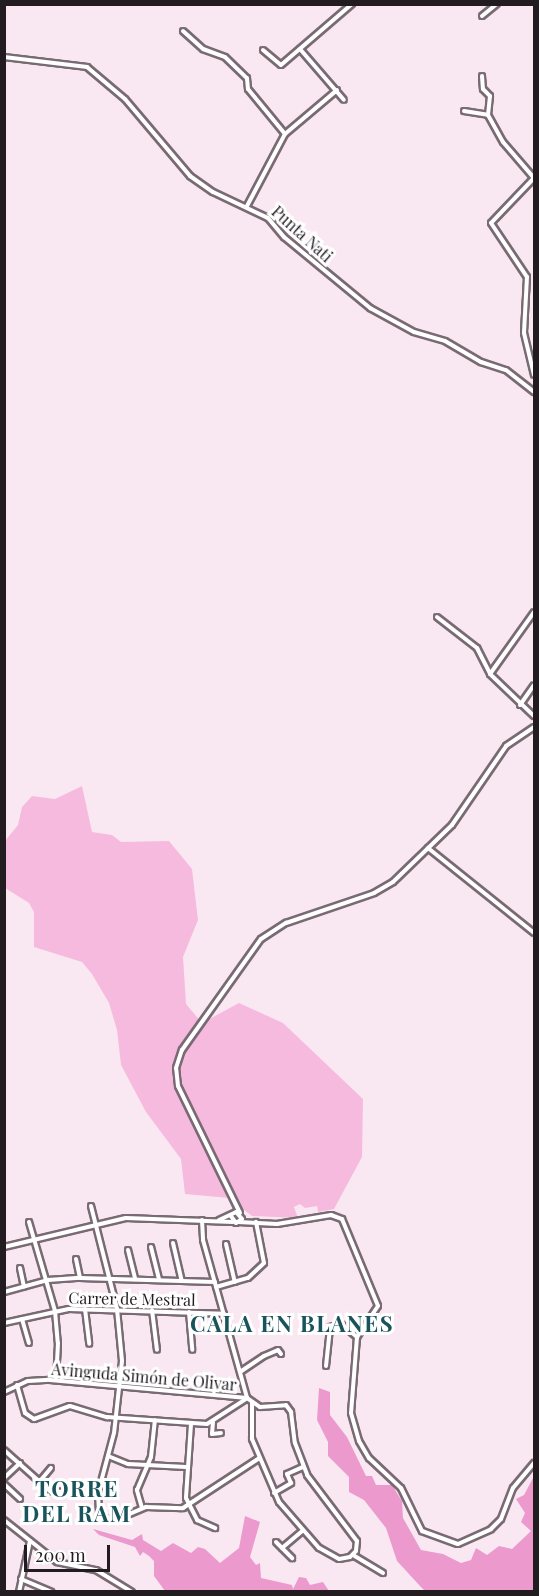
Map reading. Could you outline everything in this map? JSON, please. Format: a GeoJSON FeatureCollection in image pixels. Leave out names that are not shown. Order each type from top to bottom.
{"type":"FeatureCollection","features":[{"type":"Feature","properties":{"kind":"street"},"geometry":{"type":"LineString","coordinates":[[263,50],[282,65],[352,4]]}},
{"type":"Feature","properties":{"kind":"street"},"geometry":{"type":"LineString","coordinates":[[482,16],[497,4]]}},
{"type":"Feature","properties":{"kind":"street"},"geometry":{"type":"LineString","coordinates":[[183,30],[203,49],[225,57],[247,78],[248,89],[285,134]]}},
{"type":"Feature","properties":{"kind":"street"},"geometry":{"type":"LineString","coordinates":[[300,49],[344,100]]}},
{"type":"Feature","properties":{"kind":"street","name":"Punta Nati"},"geometry":{"type":"LineString","coordinates":[[4,57],[87,67],[125,99],[187,173],[213,192],[247,206],[268,218],[284,237],[370,308],[414,332],[445,340],[482,362],[506,370],[534,392]]}},
{"type":"Feature","properties":{"kind":"street"},"geometry":{"type":"LineString","coordinates":[[482,76],[483,89],[490,96],[488,115]]}},
{"type":"Feature","properties":{"kind":"street"},"geometry":{"type":"LineString","coordinates":[[247,206],[285,134],[337,90]]}},
{"type":"Feature","properties":{"kind":"street"},"geometry":{"type":"LineString","coordinates":[[464,111],[488,115],[497,125],[503,142],[534,178],[491,223],[527,277],[524,333],[534,375]]}},
{"type":"Feature","properties":{"kind":"street"},"geometry":{"type":"LineString","coordinates":[[490,674],[534,612]]}},
{"type":"Feature","properties":{"kind":"street"},"geometry":{"type":"LineString","coordinates":[[437,617],[477,648],[490,674],[534,716]]}},
{"type":"Feature","properties":{"kind":"street"},"geometry":{"type":"LineString","coordinates":[[520,705],[534,685]]}},
{"type":"Feature","properties":{"kind":"street"},"geometry":{"type":"LineString","coordinates":[[241,1215],[178,1086],[176,1068],[182,1050],[251,951],[273,929],[384,888],[458,818],[506,746],[534,727]]}},
{"type":"Feature","properties":{"kind":"street"},"geometry":{"type":"LineString","coordinates":[[428,848],[534,933]]}},
{"type":"Feature","properties":{"kind":"street"},"geometry":{"type":"LineString","coordinates":[[234,1201],[231,1215],[236,1222]]}},
{"type":"Feature","properties":{"kind":"street"},"geometry":{"type":"LineString","coordinates":[[91,1206],[117,1309],[119,1387],[117,1417],[98,1493],[99,1515],[107,1521],[119,1521],[142,1508],[189,1505],[258,1459]]}},
{"type":"Feature","properties":{"kind":"street"},"geometry":{"type":"LineString","coordinates":[[4,1292],[48,1280],[80,1278],[182,1281],[216,1285],[248,1278],[264,1263],[254,1222],[241,1215],[231,1215],[215,1221]]}},
{"type":"Feature","properties":{"kind":"street"},"geometry":{"type":"LineString","coordinates":[[236,1222],[241,1215]]}},
{"type":"Feature","properties":{"kind":"street"},"geometry":{"type":"LineString","coordinates":[[4,1247],[96,1224],[145,1218],[277,1224],[331,1215],[342,1219],[378,1306],[357,1337],[351,1413],[359,1441],[369,1458],[401,1488],[422,1531],[458,1544],[491,1529],[501,1519],[513,1488],[534,1463]]}},
{"type":"Feature","properties":{"kind":"street"},"geometry":{"type":"LineString","coordinates":[[202,1220],[216,1285],[247,1398],[260,1407]]}},
{"type":"Feature","properties":{"kind":"street"},"geometry":{"type":"LineString","coordinates":[[29,1222],[48,1280],[55,1311],[58,1343],[56,1380]]}},
{"type":"Feature","properties":{"kind":"street"},"geometry":{"type":"LineString","coordinates":[[173,1243],[182,1281]]}},
{"type":"Feature","properties":{"kind":"street"},"geometry":{"type":"LineString","coordinates":[[226,1244],[235,1282]]}},
{"type":"Feature","properties":{"kind":"street"},"geometry":{"type":"LineString","coordinates":[[151,1247],[159,1280]]}},
{"type":"Feature","properties":{"kind":"street"},"geometry":{"type":"LineString","coordinates":[[128,1250],[135,1279]]}},
{"type":"Feature","properties":{"kind":"street"},"geometry":{"type":"LineString","coordinates":[[76,1259],[80,1278]]}},
{"type":"Feature","properties":{"kind":"street"},"geometry":{"type":"LineString","coordinates":[[20,1268],[24,1287]]}},
{"type":"Feature","properties":{"kind":"street"},"geometry":{"type":"LineString","coordinates":[[85,1309],[89,1344]]}},
{"type":"Feature","properties":{"kind":"street","name":"Carrer de Mestral"},"geometry":{"type":"LineString","coordinates":[[4,1323],[55,1311],[85,1309],[224,1314]]}},
{"type":"Feature","properties":{"kind":"street"},"geometry":{"type":"LineString","coordinates":[[152,1310],[157,1350]]}},
{"type":"Feature","properties":{"kind":"street"},"geometry":{"type":"LineString","coordinates":[[189,1312],[192,1350]]}},
{"type":"Feature","properties":{"kind":"street"},"geometry":{"type":"LineString","coordinates":[[22,1319],[28,1343]]}},
{"type":"Feature","properties":{"kind":"street"},"geometry":{"type":"LineString","coordinates":[[326,1366],[330,1327],[341,1324],[357,1337]]}},
{"type":"Feature","properties":{"kind":"street"},"geometry":{"type":"LineString","coordinates":[[240,1372],[264,1356],[278,1350],[281,1354]]}},
{"type":"Feature","properties":{"kind":"street","name":"Avinguda Simón de Olivar"},"geometry":{"type":"LineString","coordinates":[[4,1392],[17,1385],[56,1380],[247,1398]]}},
{"type":"Feature","properties":{"kind":"street"},"geometry":{"type":"LineString","coordinates":[[17,1385],[25,1413],[34,1419],[70,1406],[117,1417],[191,1424],[213,1422],[247,1398]]}},
{"type":"Feature","properties":{"kind":"street"},"geometry":{"type":"LineString","coordinates":[[252,1402],[252,1439],[258,1459],[274,1493],[302,1531],[332,1557],[344,1559],[354,1555]]}},
{"type":"Feature","properties":{"kind":"street"},"geometry":{"type":"LineString","coordinates":[[251,1413],[260,1407],[281,1404],[289,1408],[303,1467],[321,1497],[357,1540],[354,1555]]}},
{"type":"Feature","properties":{"kind":"street"},"geometry":{"type":"LineString","coordinates":[[142,1508],[138,1490],[153,1448],[155,1420]]}},
{"type":"Feature","properties":{"kind":"street"},"geometry":{"type":"LineString","coordinates":[[213,1422],[212,1434],[220,1433]]}},
{"type":"Feature","properties":{"kind":"street"},"geometry":{"type":"LineString","coordinates":[[191,1424],[186,1467],[189,1505],[197,1520],[215,1528]]}},
{"type":"Feature","properties":{"kind":"street"},"geometry":{"type":"LineString","coordinates":[[4,1450],[50,1491],[64,1492]]}},
{"type":"Feature","properties":{"kind":"street"},"geometry":{"type":"LineString","coordinates":[[108,1456],[147,1466],[186,1467]]}},
{"type":"Feature","properties":{"kind":"street"},"geometry":{"type":"LineString","coordinates":[[4,1478],[20,1463]]}},
{"type":"Feature","properties":{"kind":"street"},"geometry":{"type":"LineString","coordinates":[[274,1493],[291,1483],[287,1474],[303,1467]]}},
{"type":"Feature","properties":{"kind":"street"},"geometry":{"type":"LineString","coordinates":[[40,1481],[51,1468]]}},
{"type":"Feature","properties":{"kind":"street"},"geometry":{"type":"LineString","coordinates":[[4,1484],[20,1499]]}},
{"type":"Feature","properties":{"kind":"street"},"geometry":{"type":"LineString","coordinates":[[4,1520],[57,1562],[96,1570],[132,1592]]}},
{"type":"Feature","properties":{"kind":"street"},"geometry":{"type":"LineString","coordinates":[[282,1548],[302,1531]]}},
{"type":"Feature","properties":{"kind":"street"},"geometry":{"type":"LineString","coordinates":[[19,1592],[30,1541]]}},
{"type":"Feature","properties":{"kind":"street"},"geometry":{"type":"LineString","coordinates":[[276,1542],[292,1558]]}},
{"type":"Feature","properties":{"kind":"street"},"geometry":{"type":"LineString","coordinates":[[354,1555],[383,1573]]}},
{"type":"Feature","properties":{"kind":"street"},"geometry":{"type":"LineString","coordinates":[[21,1579],[51,1592]]}},
{"type":"Feature","properties":{"kind":"shaded area"},"geometry":{"type":"Polygon","coordinates":[[[82,786],[92,832],[112,835],[121,842],[169,841],[192,869],[198,920],[183,957],[186,1004],[202,1023],[239,1003],[283,1023],[363,1099],[362,1157],[334,1209],[318,1212],[317,1206],[305,1208],[300,1204],[294,1207],[298,1218],[252,1216],[229,1198],[185,1194],[181,1159],[146,1112],[121,1065],[117,1030],[109,1003],[92,974],[82,962],[34,947],[34,912],[29,903],[5,888],[5,841],[18,825],[22,807],[32,796],[55,799],[82,786]]]}},
{"type":"Feature","properties":{"kind":"shaded area"},"geometry":{"type":"Polygon","coordinates":[[[319,1388],[330,1392],[330,1415],[347,1437],[366,1476],[372,1476],[376,1485],[392,1485],[402,1501],[403,1518],[421,1550],[443,1554],[461,1563],[471,1560],[476,1548],[487,1555],[499,1546],[512,1549],[531,1531],[521,1522],[525,1513],[516,1499],[524,1495],[534,1476],[534,1591],[426,1592],[397,1561],[386,1528],[364,1500],[349,1492],[349,1477],[328,1456],[328,1442],[317,1420],[319,1388]]]}},
{"type":"Feature","properties":{"kind":"shaded area"},"geometry":{"type":"Polygon","coordinates":[[[245,1516],[260,1522],[250,1557],[256,1565],[260,1563],[261,1578],[292,1585],[293,1589],[299,1577],[306,1578],[310,1585],[323,1582],[329,1591],[165,1591],[154,1576],[154,1561],[149,1556],[143,1552],[140,1556],[135,1547],[99,1535],[93,1529],[132,1540],[142,1534],[143,1540],[161,1551],[173,1543],[191,1553],[198,1547],[205,1549],[220,1563],[239,1548],[245,1516]]]}},
{"type":"Feature","properties":{"kind":"district","name":"CALA EN BLANES"},"geometry":{"type":"Point","coordinates":[292,1324]}},
{"type":"Feature","properties":{"kind":"district","name":"TORRE DEL RAM"},"geometry":{"type":"Point","coordinates":[77,1500]}}]}
